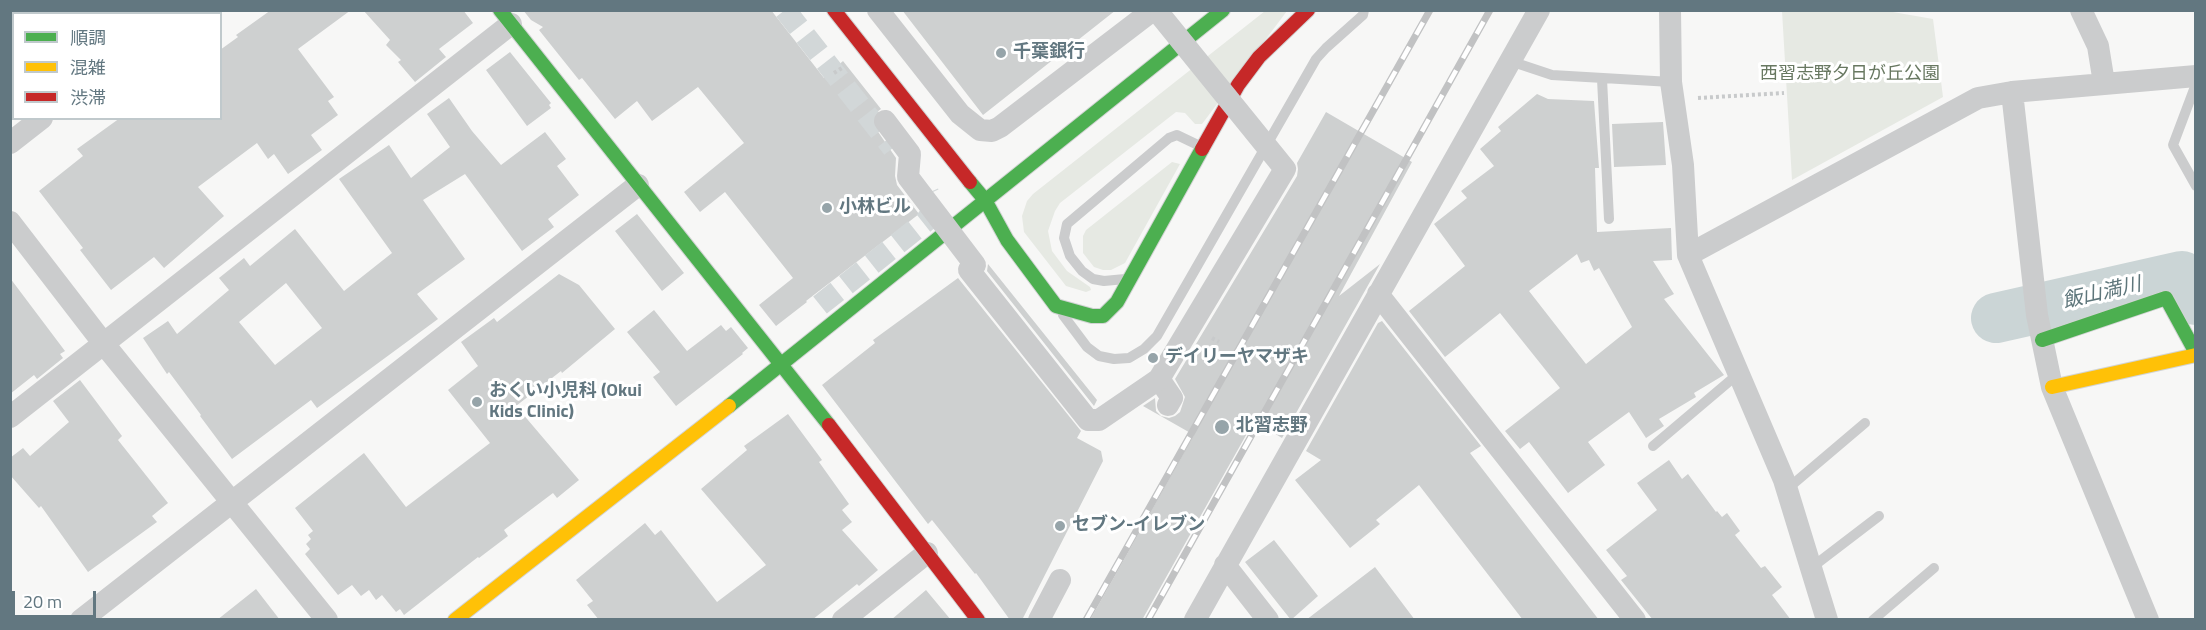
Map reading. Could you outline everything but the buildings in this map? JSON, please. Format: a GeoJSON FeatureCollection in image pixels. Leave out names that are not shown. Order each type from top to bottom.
{"type":"FeatureCollection","features":[{"type":"Feature","properties":{"kind":"street"},"geometry":{"type":"LineString","coordinates":[[834,10],[985,200],[1007,240],[1056,306],[1072,312],[1103,316],[1117,302],[1238,85],[1259,57],[1308,10]]}},
{"type":"Feature","properties":{"kind":"street"},"geometry":{"type":"LineString","coordinates":[[878,10],[960,114],[980,130],[992,131],[1157,13],[1285,169],[1231,267],[1159,380],[1099,420],[1088,420],[969,270],[975,265],[908,177],[910,154],[885,122]]}},
{"type":"Feature","properties":{"kind":"street"},"geometry":{"type":"LineString","coordinates":[[455,620],[783,364],[1223,10]]}},
{"type":"Feature","properties":{"kind":"street"},"geometry":{"type":"LineString","coordinates":[[1195,620],[1539,10]]}},
{"type":"Feature","properties":{"kind":"street"},"geometry":{"type":"LineString","coordinates":[[1670,10],[1672,91],[1683,165],[1689,255],[1786,490],[1827,620]]}},
{"type":"Feature","properties":{"kind":"street"},"geometry":{"type":"LineString","coordinates":[[2081,10],[2098,46],[2104,83]]}},
{"type":"Feature","properties":{"kind":"street"},"geometry":{"type":"LineString","coordinates":[[10,417],[104,344],[506,17],[783,364],[978,620]]}},
{"type":"Feature","properties":{"kind":"street"},"geometry":{"type":"LineString","coordinates":[[1689,255],[1978,98],[2013,92],[2196,76]]}},
{"type":"Feature","properties":{"kind":"street"},"geometry":{"type":"LineString","coordinates":[[2013,92],[2036,305],[2052,387],[2148,620]]}},
{"type":"Feature","properties":{"kind":"street"},"geometry":{"type":"LineString","coordinates":[[10,143],[39,120]]}},
{"type":"Feature","properties":{"kind":"street"},"geometry":{"type":"LineString","coordinates":[[81,620],[638,185]]}},
{"type":"Feature","properties":{"kind":"street"},"geometry":{"type":"LineString","coordinates":[[10,222],[104,344],[327,620]]}},
{"type":"Feature","properties":{"kind":"street"},"geometry":{"type":"LineString","coordinates":[[1378,294],[1635,620]]}},
{"type":"Feature","properties":{"kind":"street"},"geometry":{"type":"LineString","coordinates":[[2042,340],[2166,298],[2196,354],[2052,387]]}},
{"type":"Feature","properties":{"kind":"street"},"geometry":{"type":"LineString","coordinates":[[1159,380],[1172,398],[1168,405]]}},
{"type":"Feature","properties":{"kind":"street"},"geometry":{"type":"LineString","coordinates":[[843,620],[927,553]]}},
{"type":"Feature","properties":{"kind":"street"},"geometry":{"type":"LineString","coordinates":[[1225,565],[1268,620]]}},
{"type":"Feature","properties":{"kind":"street"},"geometry":{"type":"LineString","coordinates":[[1039,620],[1060,580]]}},
{"type":"Feature","properties":{"kind":"lane"},"geometry":{"type":"LineString","coordinates":[[1056,306],[1086,347],[1099,356],[1114,359],[1129,358],[1144,349],[1157,336],[1316,59],[1363,15],[1364,10]]}},
{"type":"Feature","properties":{"kind":"lane"},"geometry":{"type":"LineString","coordinates":[[1510,61],[1552,75],[1602,79],[1672,91]]}},
{"type":"Feature","properties":{"kind":"lane"},"geometry":{"type":"LineString","coordinates":[[1602,79],[1610,219]]}},
{"type":"Feature","properties":{"kind":"lane"},"geometry":{"type":"LineString","coordinates":[[2196,84],[2173,145],[2196,186]]}},
{"type":"Feature","properties":{"kind":"lane"},"geometry":{"type":"LineString","coordinates":[[1131,278],[1115,282],[1104,281],[1094,279],[1082,271],[1070,256],[1064,238],[1067,224],[1169,138],[1177,135],[1204,147]]}},
{"type":"Feature","properties":{"kind":"lane"},"geometry":{"type":"LineString","coordinates":[[1653,446],[1738,374]]}},
{"type":"Feature","properties":{"kind":"lane"},"geometry":{"type":"LineString","coordinates":[[1786,490],[1864,423]]}},
{"type":"Feature","properties":{"kind":"lane"},"geometry":{"type":"LineString","coordinates":[[1811,567],[1879,516]]}},
{"type":"Feature","properties":{"kind":"lane"},"geometry":{"type":"LineString","coordinates":[[1873,620],[1934,568]]}},
{"type":"Feature","properties":{"kind":"path"},"geometry":{"type":"LineString","coordinates":[[834,73],[842,68]]}},
{"type":"Feature","properties":{"kind":"path"},"geometry":{"type":"LineString","coordinates":[[1672,91],[1784,93]]}},
{"type":"Feature","properties":{"kind":"green space"},"geometry":{"type":"Polygon","coordinates":[[[11,10],[140,10],[139,12],[12,12],[11,112],[11,10]]]}},
{"type":"Feature","properties":{"kind":"green space"},"geometry":{"type":"Polygon","coordinates":[[[1265,11],[1287,11],[1202,124],[1195,124],[1185,113],[1176,112],[1060,203],[1048,231],[1052,251],[1067,271],[1091,290],[1086,292],[1066,286],[1024,232],[1022,216],[1027,201],[1265,11]]]}},
{"type":"Feature","properties":{"kind":"green space","name":"西習志野夕日が丘公園"},"geometry":{"type":"Polygon","coordinates":[[[1782,11],[1887,11],[1933,19],[1943,97],[1792,180],[1782,11]]]}},
{"type":"Feature","properties":{"kind":"green space"},"geometry":{"type":"Polygon","coordinates":[[[1172,162],[1180,164],[1125,263],[1111,270],[1094,267],[1083,253],[1083,236],[1086,230],[1172,162]]]}},
{"type":"Feature","properties":{"kind":"waterway","name":"飯山満川"},"geometry":{"type":"LineString","coordinates":[[1996,318],[2182,276],[2196,300]]}},
{"type":"Feature","properties":{"kind":"tunnel"},"geometry":{"type":"LineString","coordinates":[[785,10],[893,148]]}},
{"type":"Feature","properties":{"kind":"tunnel"},"geometry":{"type":"LineString","coordinates":[[820,305],[926,221],[931,214],[933,204],[928,193]]}},
{"type":"Feature","properties":{"kind":"railway"},"geometry":{"type":"LineString","coordinates":[[1086,620],[1430,10]]}},
{"type":"Feature","properties":{"kind":"railway"},"geometry":{"type":"LineString","coordinates":[[1148,620],[1490,10]]}},
{"type":"Feature","properties":{"kind":"traffic: fast"},"geometry":{"type":"LineString","coordinates":[[500,10],[829,425]]}},
{"type":"Feature","properties":{"kind":"traffic: fast"},"geometry":{"type":"LineString","coordinates":[[729,406],[1223,10]]}},
{"type":"Feature","properties":{"kind":"traffic: fast"},"geometry":{"type":"LineString","coordinates":[[970,182],[985,200],[1007,240],[1056,306],[1092,316],[1103,316],[1117,302],[1202,149]]}},
{"type":"Feature","properties":{"kind":"traffic: fast"},"geometry":{"type":"LineString","coordinates":[[2042,340],[2166,298],[2196,353]]}},
{"type":"Feature","properties":{"kind":"traffic: slow"},"geometry":{"type":"LineString","coordinates":[[2052,387],[2196,355]]}},
{"type":"Feature","properties":{"kind":"traffic: slow"},"geometry":{"type":"LineString","coordinates":[[455,620],[729,406]]}},
{"type":"Feature","properties":{"kind":"traffic: jam"},"geometry":{"type":"LineString","coordinates":[[834,10],[970,182]]}},
{"type":"Feature","properties":{"kind":"traffic: jam"},"geometry":{"type":"LineString","coordinates":[[1202,149],[1238,85],[1259,57],[1308,10]]}},
{"type":"Feature","properties":{"kind":"traffic: jam"},"geometry":{"type":"LineString","coordinates":[[829,425],[978,620]]}},
{"type":"Feature","properties":{"kind":"place","name":"千葉銀行"},"geometry":{"type":"Point","coordinates":[1001,53]}},
{"type":"Feature","properties":{"kind":"place","name":"小林ビル"},"geometry":{"type":"Point","coordinates":[827,208]}},
{"type":"Feature","properties":{"kind":"place","name":"デイリーヤマザキ"},"geometry":{"type":"Point","coordinates":[1153,358]}},
{"type":"Feature","properties":{"kind":"place","name":"おくい小児科 (Okui Kids Clinic)"},"geometry":{"type":"Point","coordinates":[477,402]}},
{"type":"Feature","properties":{"kind":"place","name":"北習志野"},"geometry":{"type":"Point","coordinates":[1222,427]}},
{"type":"Feature","properties":{"kind":"place","name":"セブン-イレブン"},"geometry":{"type":"Point","coordinates":[1060,526]}}]}
